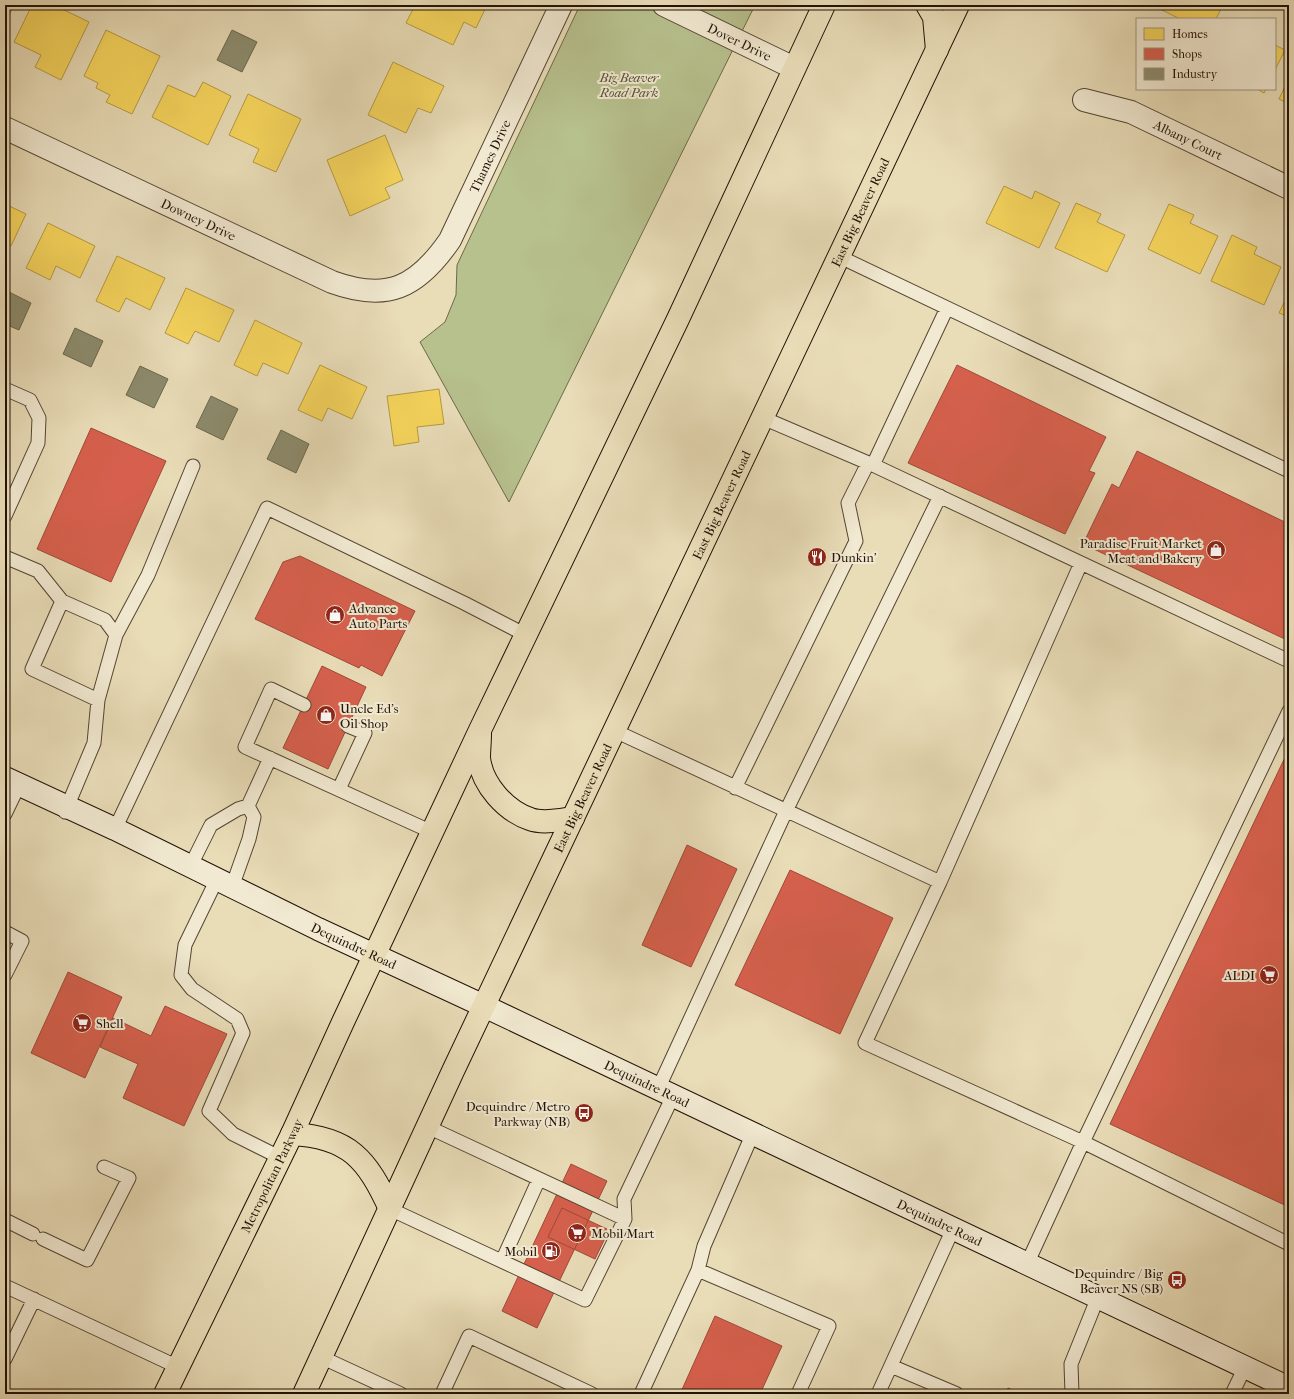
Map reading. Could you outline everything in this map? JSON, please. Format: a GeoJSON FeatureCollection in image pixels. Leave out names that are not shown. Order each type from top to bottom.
{"type":"FeatureCollection","features":[{"type":"Feature","properties":{"kind":"main road","name":"Thames Drive"},"geometry":{"type":"LineString","coordinates":[[396,288],[421,275],[438,258],[450,240],[561,5]]}},
{"type":"Feature","properties":{"kind":"main road","name":"Dover Drive"},"geometry":{"type":"LineString","coordinates":[[664,5],[794,68]]}},
{"type":"Feature","properties":{"kind":"main road"},"geometry":{"type":"LineString","coordinates":[[374,956],[480,730],[678,319],[824,5]]}},
{"type":"Feature","properties":{"kind":"main road"},"geometry":{"type":"LineString","coordinates":[[927,5],[934,17],[937,50]]}},
{"type":"Feature","properties":{"kind":"main road","name":"East Big Beaver Road"},"geometry":{"type":"LineString","coordinates":[[484,1006],[958,5]]}},
{"type":"Feature","properties":{"kind":"main road","name":"Albany Court"},"geometry":{"type":"LineString","coordinates":[[1084,100],[1131,112],[1289,188]]}},
{"type":"Feature","properties":{"kind":"main road","name":"Downey Drive"},"geometry":{"type":"LineString","coordinates":[[5,128],[332,282],[354,290],[378,291],[396,288]]}},
{"type":"Feature","properties":{"kind":"main road"},"geometry":{"type":"LineString","coordinates":[[480,730],[480,760],[486,778],[498,797],[512,811],[531,820],[551,821],[573,818]]}},
{"type":"Feature","properties":{"kind":"main road","name":"Dequindre Road"},"geometry":{"type":"LineString","coordinates":[[12,782],[65,812],[115,830],[374,956],[484,1006],[753,1133],[1289,1388]]}},
{"type":"Feature","properties":{"kind":"main road","name":"Metropolitan Parkway"},"geometry":{"type":"LineString","coordinates":[[165,1394],[281,1158],[374,956]]}},
{"type":"Feature","properties":{"kind":"main road"},"geometry":{"type":"LineString","coordinates":[[304,1394],[320,1356],[484,1006]]}},
{"type":"Feature","properties":{"kind":"main road"},"geometry":{"type":"LineString","coordinates":[[292,1134],[314,1135],[334,1140],[351,1150],[367,1167],[379,1186],[390,1209]]}},
{"type":"Feature","properties":{"kind":"lane"},"geometry":{"type":"LineString","coordinates":[[838,256],[1289,471]]}},
{"type":"Feature","properties":{"kind":"lane"},"geometry":{"type":"LineString","coordinates":[[736,788],[856,541],[848,503],[871,464],[947,308]]}},
{"type":"Feature","properties":{"kind":"lane"},"geometry":{"type":"LineString","coordinates":[[5,389],[30,400],[39,418],[38,443],[5,516]]}},
{"type":"Feature","properties":{"kind":"lane"},"geometry":{"type":"LineString","coordinates":[[763,418],[871,464],[1289,661]]}},
{"type":"Feature","properties":{"kind":"lane"},"geometry":{"type":"LineString","coordinates":[[65,812],[94,743],[98,700],[116,635],[148,575],[194,466]]}},
{"type":"Feature","properties":{"kind":"lane"},"geometry":{"type":"LineString","coordinates":[[390,1209],[585,1300],[625,1219],[624,1199],[666,1092],[786,811],[940,496]]}},
{"type":"Feature","properties":{"kind":"lane"},"geometry":{"type":"LineString","coordinates":[[115,830],[268,508],[464,603],[526,635]]}},
{"type":"Feature","properties":{"kind":"lane"},"geometry":{"type":"LineString","coordinates":[[5,557],[38,572],[62,601],[105,620],[116,635]]}},
{"type":"Feature","properties":{"kind":"lane"},"geometry":{"type":"LineString","coordinates":[[1081,563],[940,882],[865,1043],[1083,1142],[1289,1244]]}},
{"type":"Feature","properties":{"kind":"lane"},"geometry":{"type":"LineString","coordinates":[[62,601],[32,670],[98,700]]}},
{"type":"Feature","properties":{"kind":"lane"},"geometry":{"type":"LineString","coordinates":[[304,705],[271,689],[245,747],[432,832]]}},
{"type":"Feature","properties":{"kind":"lane"},"geometry":{"type":"LineString","coordinates":[[1027,1264],[1083,1142],[1289,711]]}},
{"type":"Feature","properties":{"kind":"lane"},"geometry":{"type":"LineString","coordinates":[[339,789],[365,733],[348,726]]}},
{"type":"Feature","properties":{"kind":"lane"},"geometry":{"type":"LineString","coordinates":[[615,731],[940,882]]}},
{"type":"Feature","properties":{"kind":"lane"},"geometry":{"type":"LineString","coordinates":[[190,867],[211,825],[238,809],[248,806],[270,758]]}},
{"type":"Feature","properties":{"kind":"lane"},"geometry":{"type":"LineString","coordinates":[[5,814],[12,782]]}},
{"type":"Feature","properties":{"kind":"lane"},"geometry":{"type":"LineString","coordinates":[[248,806],[254,817],[249,838],[224,883],[185,945],[181,975],[192,989],[237,1019],[243,1033],[209,1110],[233,1134],[281,1158]]}},
{"type":"Feature","properties":{"kind":"lane"},"geometry":{"type":"LineString","coordinates":[[5,932],[22,941],[5,975]]}},
{"type":"Feature","properties":{"kind":"lane"},"geometry":{"type":"LineString","coordinates":[[428,1127],[625,1219]]}},
{"type":"Feature","properties":{"kind":"lane"},"geometry":{"type":"LineString","coordinates":[[641,1394],[698,1270],[704,1246],[753,1133]]}},
{"type":"Feature","properties":{"kind":"lane"},"geometry":{"type":"LineString","coordinates":[[5,1220],[87,1260],[129,1178],[104,1167]]}},
{"type":"Feature","properties":{"kind":"lane"},"geometry":{"type":"LineString","coordinates":[[502,1261],[540,1179]]}},
{"type":"Feature","properties":{"kind":"lane"},"geometry":{"type":"LineString","coordinates":[[878,1394],[953,1229]]}},
{"type":"Feature","properties":{"kind":"lane"},"geometry":{"type":"LineString","coordinates":[[698,1270],[829,1326],[798,1394]]}},
{"type":"Feature","properties":{"kind":"lane"},"geometry":{"type":"LineString","coordinates":[[5,1286],[178,1368]]}},
{"type":"Feature","properties":{"kind":"lane"},"geometry":{"type":"LineString","coordinates":[[1072,1394],[1071,1364],[1098,1297]]}},
{"type":"Feature","properties":{"kind":"lane"},"geometry":{"type":"LineString","coordinates":[[5,1360],[8,1344],[34,1299]]}},
{"type":"Feature","properties":{"kind":"lane"},"geometry":{"type":"LineString","coordinates":[[442,1394],[469,1336],[592,1394]]}},
{"type":"Feature","properties":{"kind":"lane"},"geometry":{"type":"LineString","coordinates":[[320,1356],[401,1394]]}},
{"type":"Feature","properties":{"kind":"lane"},"geometry":{"type":"LineString","coordinates":[[891,1366],[957,1394]]}},
{"type":"Feature","properties":{"kind":"lane"},"geometry":{"type":"LineString","coordinates":[[1232,1394],[1245,1367]]}},
{"type":"Feature","properties":{"kind":"green space","name":"Big Beaver Road Park"},"geometry":{"type":"Polygon","coordinates":[[[580,5],[755,5],[509,502],[420,342],[445,322],[456,295],[457,265],[580,5]]]}},
{"type":"Feature","properties":{"kind":"building: Homes"},"geometry":{"type":"Polygon","coordinates":[[[5,5],[14,5],[5,23],[5,5]]]}},
{"type":"Feature","properties":{"kind":"building: Homes"},"geometry":{"type":"Polygon","coordinates":[[[32,5],[54,5],[89,22],[61,80],[35,67],[41,55],[14,42],[32,5]]]}},
{"type":"Feature","properties":{"kind":"building: Homes"},"geometry":{"type":"Polygon","coordinates":[[[415,5],[487,5],[476,28],[464,22],[453,45],[406,23],[415,5]]]}},
{"type":"Feature","properties":{"kind":"building: Homes"},"geometry":{"type":"Polygon","coordinates":[[[1159,5],[1223,5],[1216,18],[1178,18],[1158,8],[1159,5]]]}},
{"type":"Feature","properties":{"kind":"building: Homes"},"geometry":{"type":"Polygon","coordinates":[[[106,30],[160,56],[132,114],[106,102],[110,95],[96,88],[98,83],[84,76],[106,30]]]}},
{"type":"Feature","properties":{"kind":"building: Homes"},"geometry":{"type":"Polygon","coordinates":[[[1276,46],[1285,50],[1276,68],[1276,46]]]}},
{"type":"Feature","properties":{"kind":"building: Homes"},"geometry":{"type":"Polygon","coordinates":[[[393,62],[444,86],[431,113],[418,108],[406,133],[368,115],[393,62]]]}},
{"type":"Feature","properties":{"kind":"building: Homes"},"geometry":{"type":"Polygon","coordinates":[[[1289,78],[1289,104],[1279,99],[1289,78]]]}},
{"type":"Feature","properties":{"kind":"building: Homes"},"geometry":{"type":"Polygon","coordinates":[[[203,82],[231,96],[208,145],[152,117],[168,85],[195,97],[203,82]]]}},
{"type":"Feature","properties":{"kind":"building: Homes"},"geometry":{"type":"Polygon","coordinates":[[[1259,90],[1266,90],[1264,93],[1259,90]]]}},
{"type":"Feature","properties":{"kind":"building: Homes"},"geometry":{"type":"Polygon","coordinates":[[[248,94],[301,119],[276,172],[253,162],[259,149],[229,135],[248,94]]]}},
{"type":"Feature","properties":{"kind":"building: Homes"},"geometry":{"type":"Polygon","coordinates":[[[385,135],[403,180],[385,188],[390,198],[350,216],[327,160],[385,135]]]}},
{"type":"Feature","properties":{"kind":"building: Homes"},"geometry":{"type":"Polygon","coordinates":[[[1004,186],[1032,199],[1035,191],[1060,203],[1039,248],[986,223],[1004,186]]]}},
{"type":"Feature","properties":{"kind":"building: Homes"},"geometry":{"type":"Polygon","coordinates":[[[1076,203],[1101,214],[1097,222],[1125,235],[1107,272],[1055,248],[1076,203]]]}},
{"type":"Feature","properties":{"kind":"building: Homes"},"geometry":{"type":"Polygon","coordinates":[[[5,204],[26,214],[11,246],[5,243],[5,204]]]}},
{"type":"Feature","properties":{"kind":"building: Homes"},"geometry":{"type":"Polygon","coordinates":[[[1169,204],[1194,215],[1190,223],[1218,236],[1200,274],[1148,249],[1169,204]]]}},
{"type":"Feature","properties":{"kind":"building: Homes"},"geometry":{"type":"Polygon","coordinates":[[[48,223],[95,246],[80,278],[56,266],[50,280],[26,268],[48,223]]]}},
{"type":"Feature","properties":{"kind":"building: Homes"},"geometry":{"type":"Polygon","coordinates":[[[1232,235],[1257,247],[1254,254],[1281,267],[1264,305],[1211,281],[1232,235]]]}},
{"type":"Feature","properties":{"kind":"building: Homes"},"geometry":{"type":"Polygon","coordinates":[[[117,256],[165,278],[150,310],[126,298],[119,312],[96,301],[117,256]]]}},
{"type":"Feature","properties":{"kind":"building: Homes"},"geometry":{"type":"Polygon","coordinates":[[[186,288],[234,310],[219,342],[195,331],[188,344],[165,333],[186,288]]]}},
{"type":"Feature","properties":{"kind":"building: Homes"},"geometry":{"type":"Polygon","coordinates":[[[1289,292],[1289,317],[1279,313],[1289,292]]]}},
{"type":"Feature","properties":{"kind":"building: Homes"},"geometry":{"type":"Polygon","coordinates":[[[255,320],[302,343],[288,374],[263,363],[257,376],[234,365],[255,320]]]}},
{"type":"Feature","properties":{"kind":"building: Homes"},"geometry":{"type":"Polygon","coordinates":[[[320,365],[367,387],[352,419],[328,408],[322,421],[298,410],[320,365]]]}},
{"type":"Feature","properties":{"kind":"building: Homes"},"geometry":{"type":"Polygon","coordinates":[[[439,389],[444,424],[417,427],[419,442],[394,446],[387,396],[439,389]]]}},
{"type":"Feature","properties":{"kind":"building: Shops"},"geometry":{"type":"Polygon","coordinates":[[[957,365],[1106,437],[1089,471],[1095,473],[1065,534],[908,463],[957,365]]]}},
{"type":"Feature","properties":{"kind":"building: Shops"},"geometry":{"type":"Polygon","coordinates":[[[91,428],[166,461],[111,582],[37,549],[91,428]]]}},
{"type":"Feature","properties":{"kind":"building: Shops"},"geometry":{"type":"Polygon","coordinates":[[[1137,451],[1289,524],[1289,641],[1083,544],[1112,484],[1119,488],[1137,451]]]}},
{"type":"Feature","properties":{"kind":"building: Shops","name":"Advance Auto Parts"},"geometry":{"type":"Polygon","coordinates":[[[300,556],[415,611],[382,676],[361,665],[359,668],[255,619],[283,562],[300,556]]]}},
{"type":"Feature","properties":{"kind":"building: Shops","name":"Uncle Ed's Oil Shop"},"geometry":{"type":"Polygon","coordinates":[[[322,666],[366,687],[328,769],[283,748],[322,666]]]}},
{"type":"Feature","properties":{"kind":"building: Shops"},"geometry":{"type":"Polygon","coordinates":[[[1289,749],[1289,1207],[1110,1124],[1289,749]]]}},
{"type":"Feature","properties":{"kind":"building: Shops"},"geometry":{"type":"Polygon","coordinates":[[[687,845],[737,869],[691,967],[642,945],[687,845]]]}},
{"type":"Feature","properties":{"kind":"building: Shops"},"geometry":{"type":"Polygon","coordinates":[[[790,870],[893,918],[840,1034],[735,985],[790,870]]]}},
{"type":"Feature","properties":{"kind":"building: Shops"},"geometry":{"type":"Polygon","coordinates":[[[68,972],[122,997],[85,1078],[31,1053],[68,972]]]}},
{"type":"Feature","properties":{"kind":"building: Shops"},"geometry":{"type":"Polygon","coordinates":[[[165,1006],[227,1034],[184,1126],[123,1098],[138,1064],[100,1047],[113,1018],[151,1036],[165,1006]]]}},
{"type":"Feature","properties":{"kind":"building: Shops"},"geometry":{"type":"Polygon","coordinates":[[[571,1164],[607,1181],[537,1328],[502,1311],[571,1164]]]}},
{"type":"Feature","properties":{"kind":"building: Shops"},"geometry":{"type":"Polygon","coordinates":[[[562,1208],[609,1230],[595,1259],[548,1237],[562,1208]]]}},
{"type":"Feature","properties":{"kind":"building: Shops"},"geometry":{"type":"Polygon","coordinates":[[[715,1316],[782,1346],[760,1394],[680,1394],[715,1316]]]}},
{"type":"Feature","properties":{"kind":"building: Shops"},"geometry":{"type":"Polygon","coordinates":[[[1008,1388],[1021,1394],[1005,1394],[1008,1388]]]}},
{"type":"Feature","properties":{"kind":"building: Industry"},"geometry":{"type":"Polygon","coordinates":[[[232,30],[257,42],[242,72],[217,60],[232,30]]]}},
{"type":"Feature","properties":{"kind":"building: Industry"},"geometry":{"type":"Polygon","coordinates":[[[5,290],[31,303],[19,330],[5,324],[5,290]]]}},
{"type":"Feature","properties":{"kind":"building: Industry"},"geometry":{"type":"Polygon","coordinates":[[[75,328],[103,341],[91,367],[63,354],[75,328]]]}},
{"type":"Feature","properties":{"kind":"building: Industry"},"geometry":{"type":"Polygon","coordinates":[[[140,366],[168,379],[154,408],[126,395],[140,366]]]}},
{"type":"Feature","properties":{"kind":"building: Industry"},"geometry":{"type":"Polygon","coordinates":[[[211,396],[238,409],[223,440],[196,427],[211,396]]]}},
{"type":"Feature","properties":{"kind":"building: Industry"},"geometry":{"type":"Polygon","coordinates":[[[281,430],[309,444],[296,473],[267,459],[281,430]]]}},
{"type":"Feature","properties":{"kind":"place","name":"Paradise Fruit Market Meat and Bakery"},"geometry":{"type":"Point","coordinates":[1216,550]}},
{"type":"Feature","properties":{"kind":"place","name":"Dunkin'"},"geometry":{"type":"Point","coordinates":[817,557]}},
{"type":"Feature","properties":{"kind":"place","name":"Advance Auto Parts"},"geometry":{"type":"Point","coordinates":[335,615]}},
{"type":"Feature","properties":{"kind":"place","name":"Uncle Ed's Oil Shop"},"geometry":{"type":"Point","coordinates":[326,715]}},
{"type":"Feature","properties":{"kind":"place","name":"ALDI"},"geometry":{"type":"Point","coordinates":[1269,975]}},
{"type":"Feature","properties":{"kind":"place","name":"Shell"},"geometry":{"type":"Point","coordinates":[82,1023]}},
{"type":"Feature","properties":{"kind":"place","name":"Dequindre / Metro Parkway (NB)"},"geometry":{"type":"Point","coordinates":[584,1113]}},
{"type":"Feature","properties":{"kind":"place","name":"Mobil Mart"},"geometry":{"type":"Point","coordinates":[577,1233]}},
{"type":"Feature","properties":{"kind":"place","name":"Mobil"},"geometry":{"type":"Point","coordinates":[551,1251]}},
{"type":"Feature","properties":{"kind":"place","name":"Dequindre / Big Beaver NS (SB)"},"geometry":{"type":"Point","coordinates":[1177,1280]}}]}
